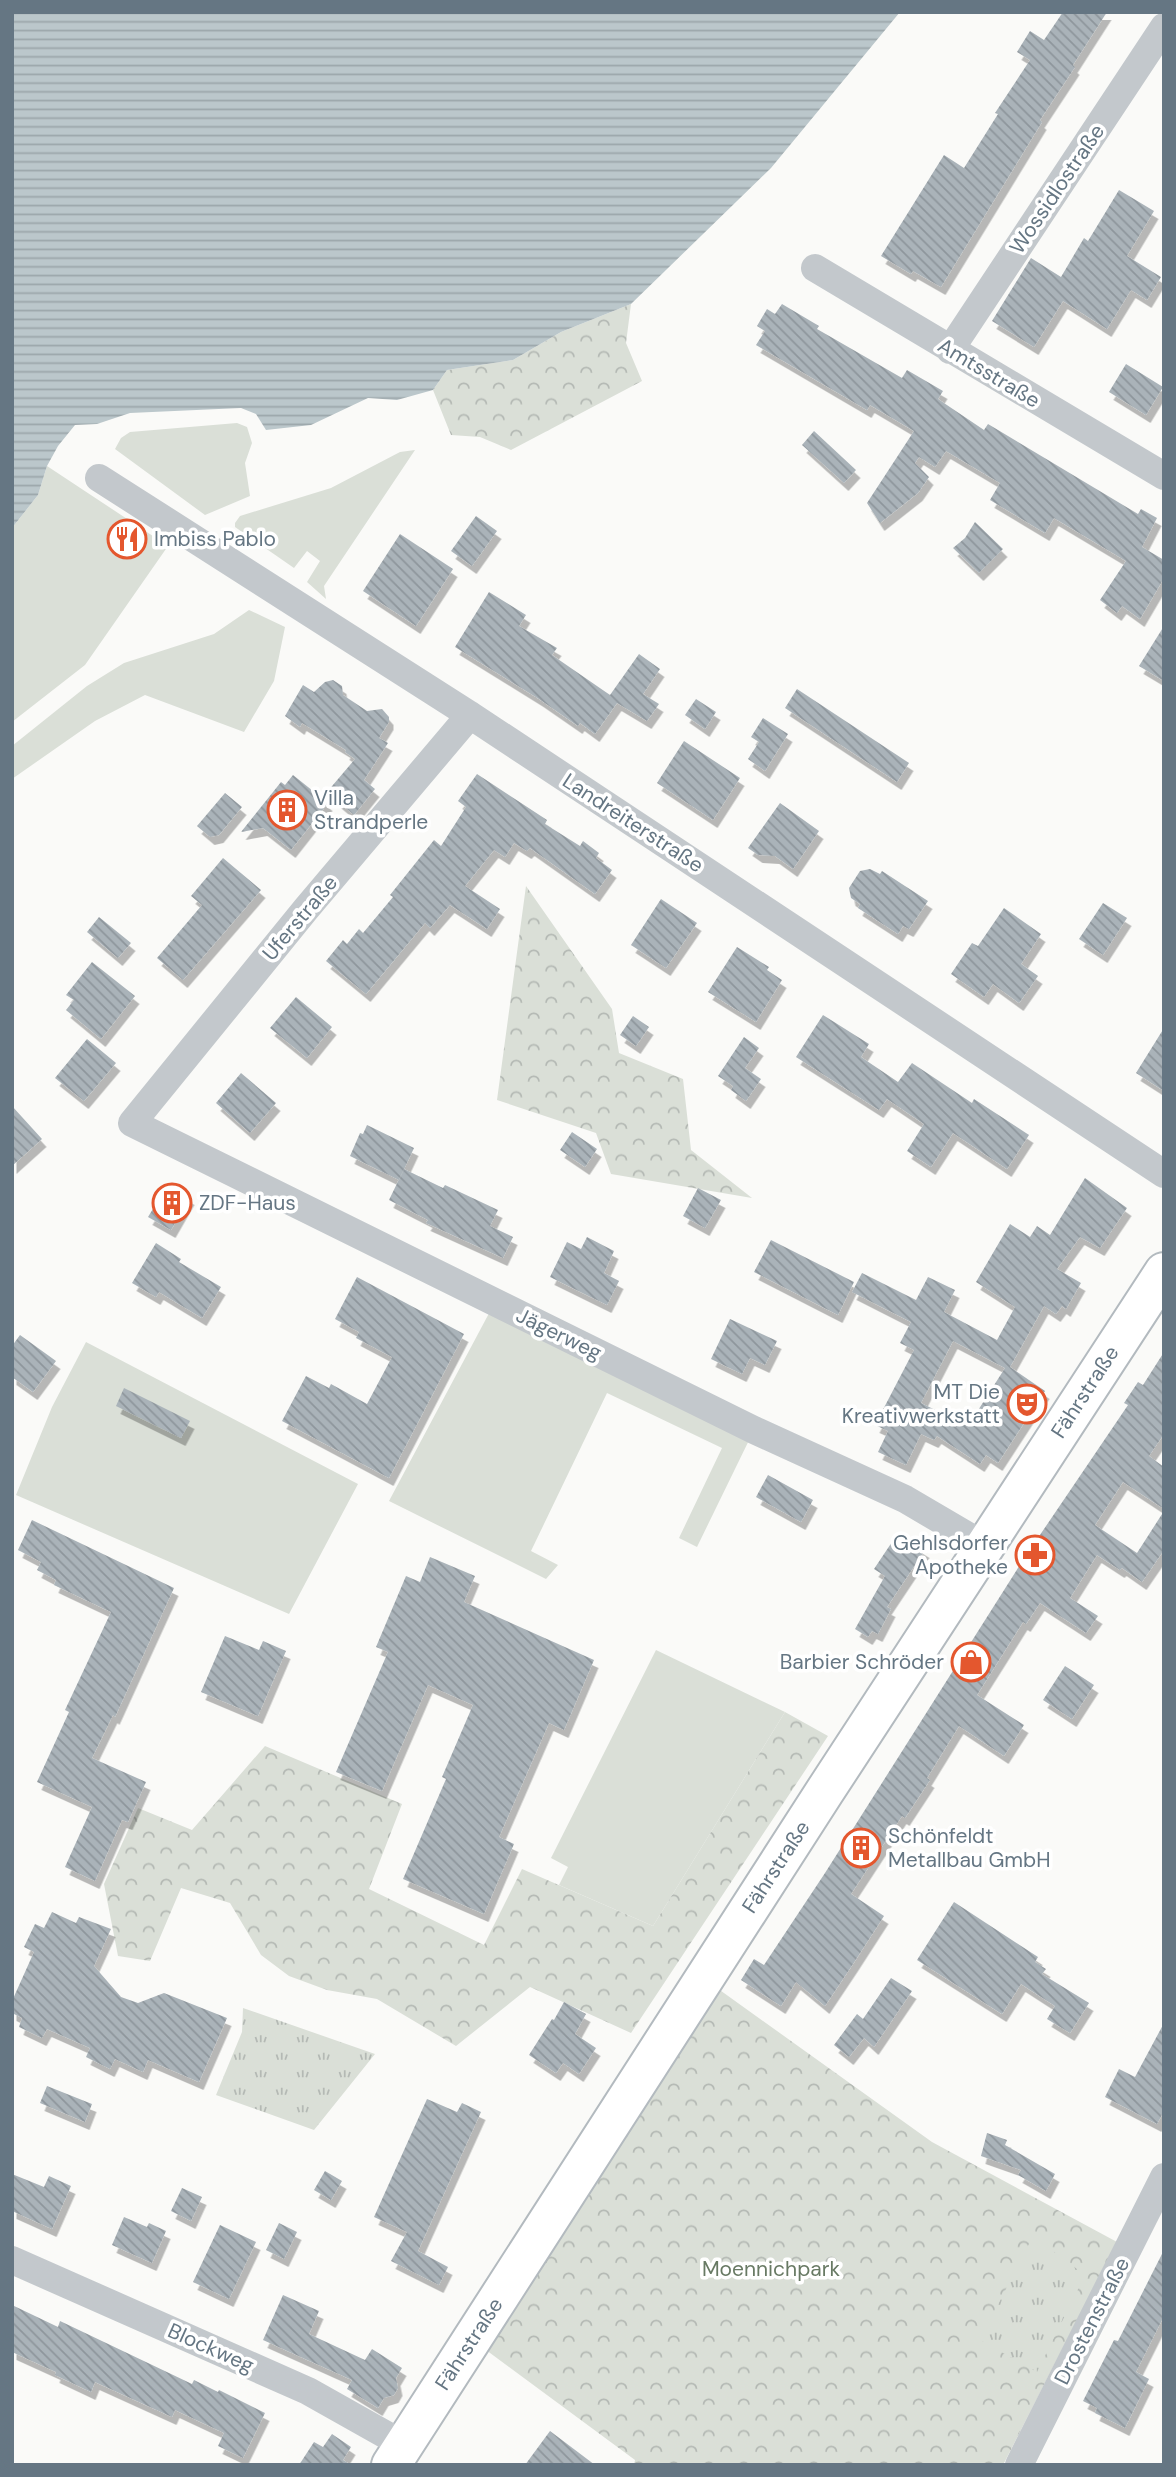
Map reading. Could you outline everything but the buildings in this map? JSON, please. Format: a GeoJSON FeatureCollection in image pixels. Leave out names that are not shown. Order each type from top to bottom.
{"type":"FeatureCollection","features":[{"type":"Feature","properties":{"kind":"street","name":"Wossidlostraße"},"geometry":{"type":"LineString","coordinates":[[950,350],[1164,27]]}},
{"type":"Feature","properties":{"kind":"street","name":"Amtsstraße"},"geometry":{"type":"LineString","coordinates":[[815,268],[1164,476]]}},
{"type":"Feature","properties":{"kind":"street","name":"Landreiterstraße"},"geometry":{"type":"LineString","coordinates":[[99,478],[470,715],[1164,1174]]}},
{"type":"Feature","properties":{"kind":"street","name":"Uferstraße"},"geometry":{"type":"LineString","coordinates":[[132,1123],[306,909],[470,715]]}},
{"type":"Feature","properties":{"kind":"street","name":"Jägerweg"},"geometry":{"type":"LineString","coordinates":[[132,1123],[754,1430],[905,1499],[985,1546]]}},
{"type":"Feature","properties":{"kind":"street","name":"Fährstraße"},"geometry":{"type":"LineString","coordinates":[[398,2455],[1164,1272]]}},
{"type":"Feature","properties":{"kind":"street","name":"Drostenstraße"},"geometry":{"type":"LineString","coordinates":[[1019,2465],[1164,2177]]}},
{"type":"Feature","properties":{"kind":"street","name":"Blockweg"},"geometry":{"type":"LineString","coordinates":[[12,2260],[308,2391],[398,2455]]}},
{"type":"Feature","properties":{"kind":"green space"},"geometry":{"type":"Polygon","coordinates":[[[631,304],[626,343],[642,381],[511,450],[480,437],[451,435],[433,390],[447,370],[513,360],[561,332],[631,304]]]}},
{"type":"Feature","properties":{"kind":"green space"},"geometry":{"type":"Polygon","coordinates":[[[237,423],[247,427],[252,443],[245,463],[250,496],[205,515],[115,449],[121,438],[130,432],[237,423]]]}},
{"type":"Feature","properties":{"kind":"green space"},"geometry":{"type":"Polygon","coordinates":[[[415,450],[324,586],[326,599],[307,582],[320,561],[307,551],[294,568],[235,527],[240,516],[331,488],[400,452],[415,450]]]}},
{"type":"Feature","properties":{"kind":"green space"},"geometry":{"type":"Polygon","coordinates":[[[47,466],[168,546],[85,665],[12,722],[12,528],[38,495],[47,466]]]}},
{"type":"Feature","properties":{"kind":"green space"},"geometry":{"type":"Polygon","coordinates":[[[249,610],[285,627],[274,681],[244,732],[145,695],[95,721],[12,779],[12,746],[87,686],[124,663],[214,634],[249,610]]]}},
{"type":"Feature","properties":{"kind":"green space"},"geometry":{"type":"Polygon","coordinates":[[[526,886],[612,1009],[619,1053],[683,1079],[691,1150],[752,1198],[611,1174],[596,1133],[497,1100],[526,886]]]}},
{"type":"Feature","properties":{"kind":"green space"},"geometry":{"type":"Polygon","coordinates":[[[495,1302],[754,1430],[697,1547],[679,1538],[722,1448],[607,1393],[531,1551],[558,1565],[546,1579],[389,1501],[495,1302]]]}},
{"type":"Feature","properties":{"kind":"green space"},"geometry":{"type":"Polygon","coordinates":[[[86,1342],[358,1484],[289,1614],[16,1495],[52,1407],[86,1342]]]}},
{"type":"Feature","properties":{"kind":"green space"},"geometry":{"type":"Polygon","coordinates":[[[656,1650],[785,1712],[653,1926],[559,1885],[568,1867],[551,1858],[656,1650]]]}},
{"type":"Feature","properties":{"kind":"green space"},"geometry":{"type":"Polygon","coordinates":[[[785,1712],[828,1736],[631,2033],[530,1987],[456,2046],[377,1999],[327,1990],[289,1976],[261,1955],[230,1903],[181,1888],[150,1961],[118,1956],[104,1884],[138,1808],[192,1830],[265,1746],[402,1804],[369,1889],[484,1945],[522,1869],[653,1926],[785,1712]]]}},
{"type":"Feature","properties":{"kind":"green space","name":"Moennichpark"},"geometry":{"type":"Polygon","coordinates":[[[717,1988],[932,2142],[1117,2242],[1003,2465],[634,2465],[635,2460],[486,2350],[717,1988]]]}},
{"type":"Feature","properties":{"kind":"green space"},"geometry":{"type":"Polygon","coordinates":[[[243,2008],[375,2054],[314,2130],[216,2095],[242,2032],[243,2008]]]}},
{"type":"Feature","properties":{"kind":"green space"},"geometry":{"type":"Polygon","coordinates":[[[1033,2236],[1085,2275],[1037,2372],[980,2340],[1033,2236]]]}},
{"type":"Feature","properties":{"kind":"shaded area"},"geometry":{"type":"Polygon","coordinates":[[[12,12],[900,12],[771,168],[631,304],[561,332],[513,360],[447,370],[433,390],[397,400],[368,398],[311,425],[266,430],[256,414],[241,408],[130,413],[97,424],[75,425],[58,446],[47,466],[38,495],[12,528],[12,12]]]}},
{"type":"Feature","properties":{"kind":"place","name":"Imbiss Pablo"},"geometry":{"type":"Point","coordinates":[127,539]}},
{"type":"Feature","properties":{"kind":"place","name":"Villa Strandperle"},"geometry":{"type":"Point","coordinates":[287,810]}},
{"type":"Feature","properties":{"kind":"place","name":"ZDF-Haus"},"geometry":{"type":"Point","coordinates":[172,1203]}},
{"type":"Feature","properties":{"kind":"place","name":"MT Die Kreativwerkstatt"},"geometry":{"type":"Point","coordinates":[1027,1404]}},
{"type":"Feature","properties":{"kind":"place","name":"Gehlsdorfer Apotheke"},"geometry":{"type":"Point","coordinates":[1035,1555]}},
{"type":"Feature","properties":{"kind":"place","name":"Barbier Schröder"},"geometry":{"type":"Point","coordinates":[971,1662]}},
{"type":"Feature","properties":{"kind":"place","name":"Schönfeldt Metallbau GmbH"},"geometry":{"type":"Point","coordinates":[861,1848]}}]}
